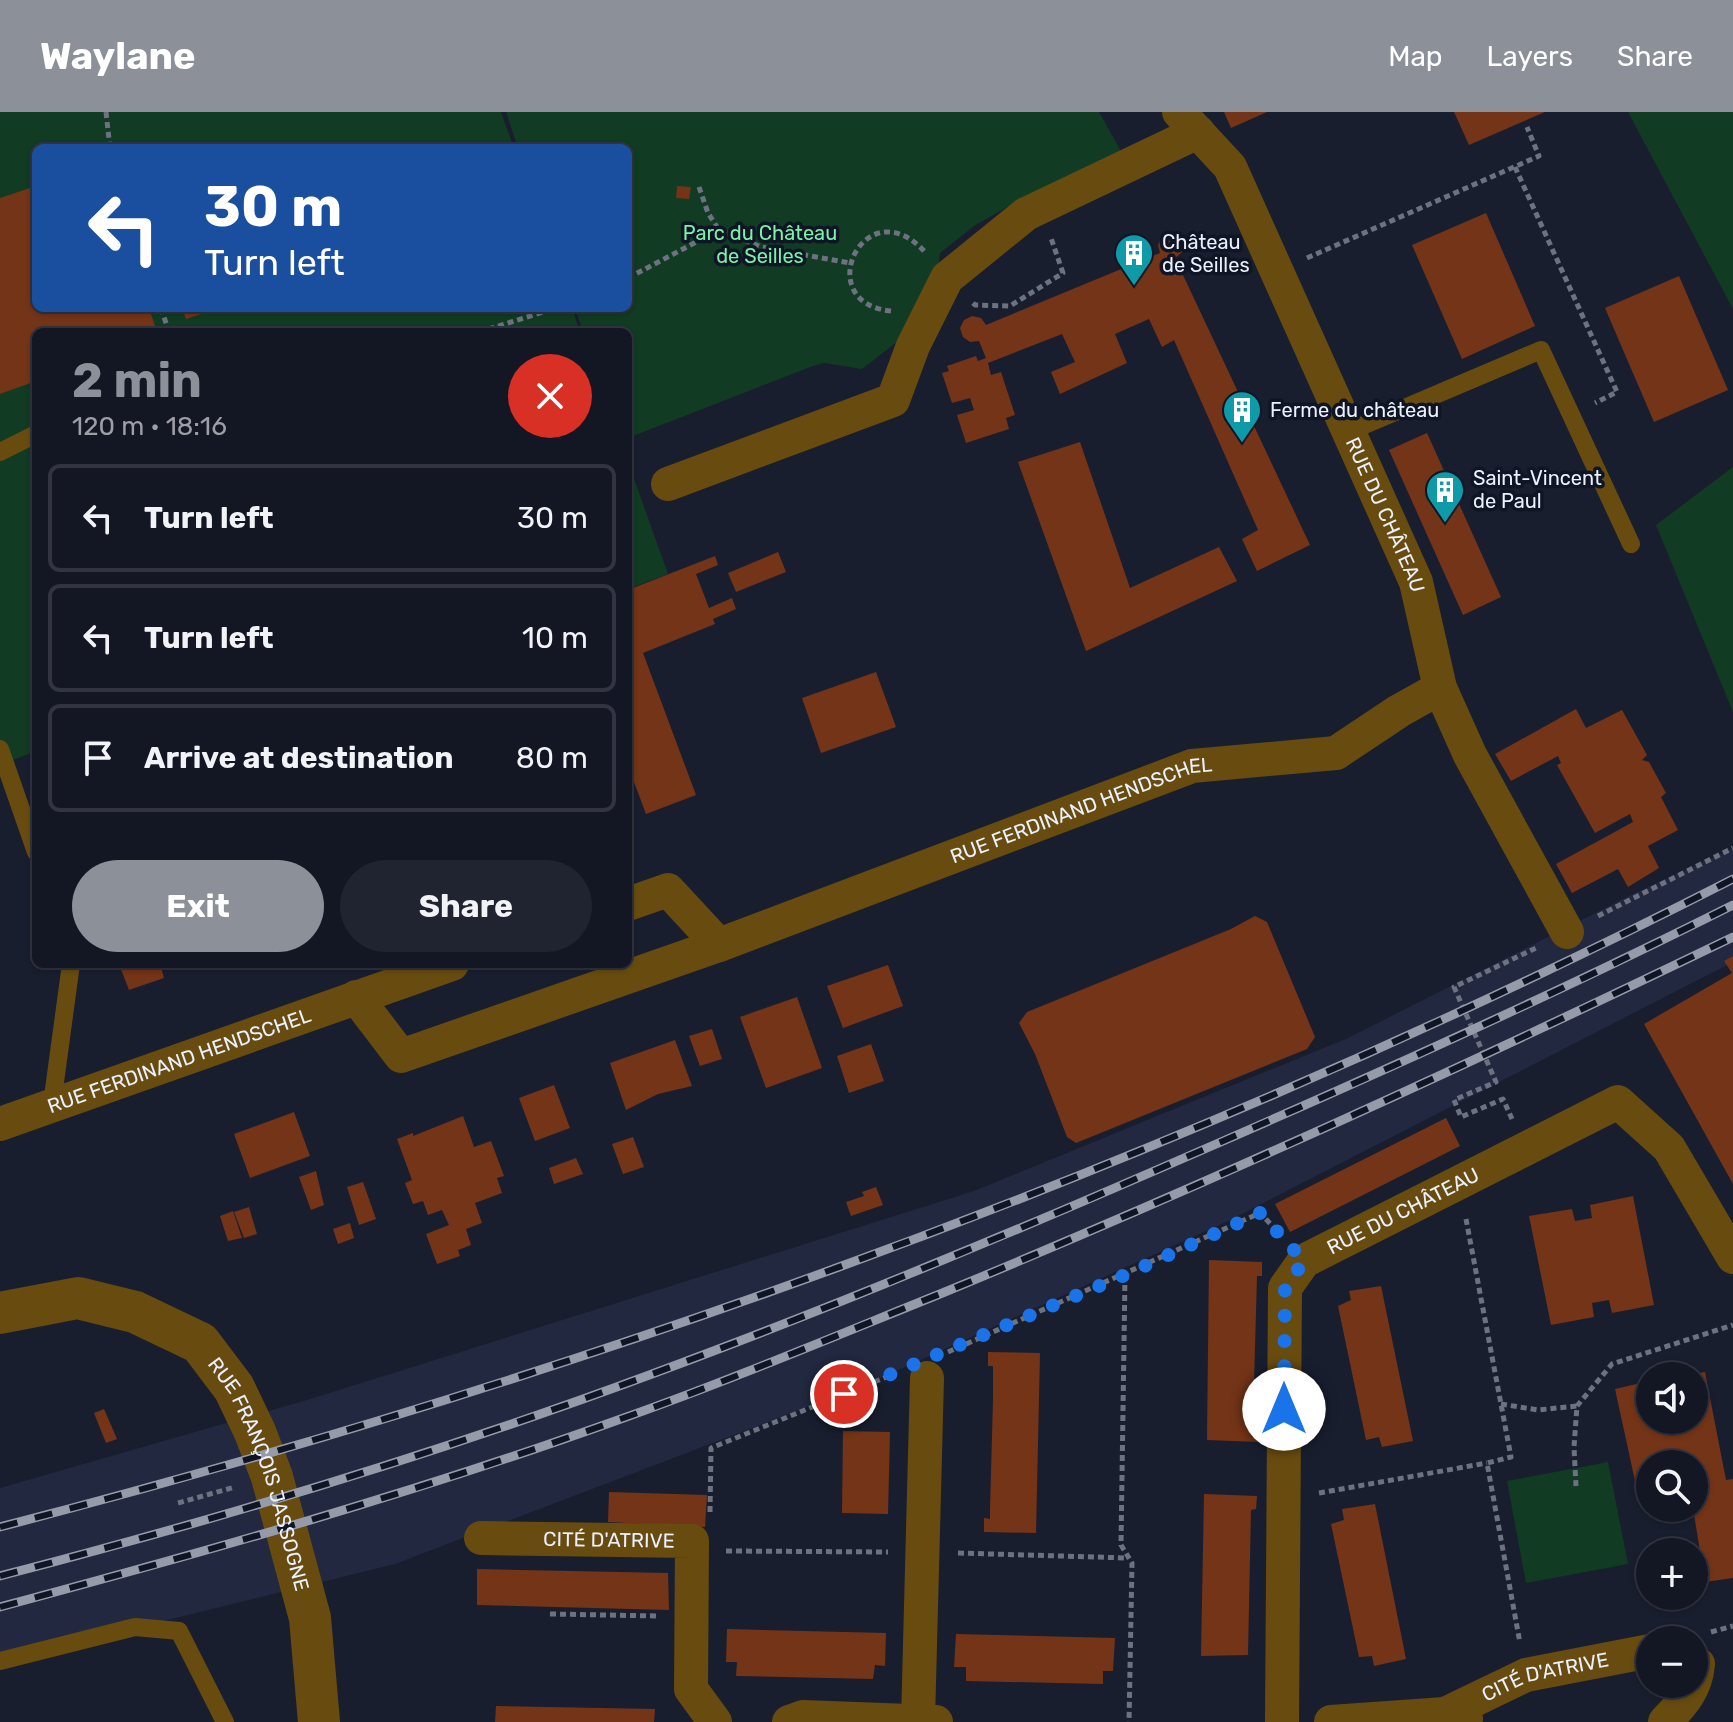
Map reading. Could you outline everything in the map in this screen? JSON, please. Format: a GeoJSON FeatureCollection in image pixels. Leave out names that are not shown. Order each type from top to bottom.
{"type":"FeatureCollection","features":[{"type":"Feature","properties":{"kind":"street"},"geometry":{"type":"LineString","coordinates":[[668,484],[893,400],[927,314],[947,278],[1026,214],[1188,122]]}},
{"type":"Feature","properties":{"kind":"street","name":"RUE DU CHÂTEAU"},"geometry":{"type":"LineString","coordinates":[[1188,122],[1230,167],[1416,582],[1440,688],[1470,755],[1567,932]]}},
{"type":"Feature","properties":{"kind":"street","name":"RUE FERDINAND HENDSCHEL"},"geometry":{"type":"LineString","coordinates":[[356,997],[401,1056],[719,945],[1192,766],[1336,753],[1440,688]]}},
{"type":"Feature","properties":{"kind":"street"},"geometry":{"type":"LineString","coordinates":[[632,903],[668,890],[719,945]]}},
{"type":"Feature","properties":{"kind":"street","name":"RUE FERDINAND HENDSCHEL"},"geometry":{"type":"LineString","coordinates":[[0,1124],[440,968]]}},
{"type":"Feature","properties":{"kind":"street","name":"RUE DU CHÂTEAU"},"geometry":{"type":"LineString","coordinates":[[1282,1722],[1285,1288],[1304,1261],[1618,1102],[1669,1148],[1733,1257]]}},
{"type":"Feature","properties":{"kind":"street","name":"RUE FRANÇOIS JASSOGNE"},"geometry":{"type":"LineString","coordinates":[[0,1313],[78,1298],[135,1312],[200,1343],[234,1388],[272,1477],[310,1618],[319,1722]]}},
{"type":"Feature","properties":{"kind":"street"},"geometry":{"type":"LineString","coordinates":[[918,1721],[920,1369]]}},
{"type":"Feature","properties":{"kind":"street","name":"CITÉ D'ATRIVE"},"geometry":{"type":"LineString","coordinates":[[481,1538],[692,1541],[691,1689],[715,1722]]}},
{"type":"Feature","properties":{"kind":"street","name":"CITÉ D'ATRIVE"},"geometry":{"type":"LineString","coordinates":[[1331,1722],[1461,1718],[1526,1675],[1636,1654]]}},
{"type":"Feature","properties":{"kind":"street"},"geometry":{"type":"LineString","coordinates":[[1665,1722],[1687,1698]]}},
{"type":"Feature","properties":{"kind":"street"},"geometry":{"type":"LineString","coordinates":[[789,1722],[803,1717],[936,1722]]}},
{"type":"Feature","properties":{"kind":"lane"},"geometry":{"type":"LineString","coordinates":[[1348,432],[1541,350],[1631,544]]}},
{"type":"Feature","properties":{"kind":"lane"},"geometry":{"type":"LineString","coordinates":[[0,452],[32,436]]}},
{"type":"Feature","properties":{"kind":"lane"},"geometry":{"type":"LineString","coordinates":[[0,749],[32,841]]}},
{"type":"Feature","properties":{"kind":"lane"},"geometry":{"type":"LineString","coordinates":[[52,1104],[70,968]]}},
{"type":"Feature","properties":{"kind":"lane"},"geometry":{"type":"LineString","coordinates":[[0,1661],[135,1627],[179,1631],[225,1722]]}},
{"type":"Feature","properties":{"kind":"path"},"geometry":{"type":"LineString","coordinates":[[106,112],[110,144]]}},
{"type":"Feature","properties":{"kind":"path"},"geometry":{"type":"LineString","coordinates":[[1276,271],[1539,156],[1527,127]]}},
{"type":"Feature","properties":{"kind":"path"},"geometry":{"type":"LineString","coordinates":[[1515,167],[1617,392],[1571,414]]}},
{"type":"Feature","properties":{"kind":"path"},"geometry":{"type":"LineString","coordinates":[[699,187],[708,213],[719,230],[761,247],[850,263]]}},
{"type":"Feature","properties":{"kind":"path"},"geometry":{"type":"LineString","coordinates":[[927,314],[878,309],[864,303],[854,292],[849,278],[850,263],[862,241],[886,231],[900,233],[912,239],[975,305],[1010,306],[1063,273],[1040,207]]}},
{"type":"Feature","properties":{"kind":"path"},"geometry":{"type":"LineString","coordinates":[[632,276],[719,230]]}},
{"type":"Feature","properties":{"kind":"path"},"geometry":{"type":"LineString","coordinates":[[492,328],[543,312]]}},
{"type":"Feature","properties":{"kind":"path"},"geometry":{"type":"LineString","coordinates":[[1567,932],[1730,849]]}},
{"type":"Feature","properties":{"kind":"path"},"geometry":{"type":"LineString","coordinates":[[1503,1099],[1461,1117],[1454,1100],[1496,1082],[1454,987],[1527,954]]}},
{"type":"Feature","properties":{"kind":"path"},"geometry":{"type":"LineString","coordinates":[[1284,1499],[1511,1457],[1460,1184]]}},
{"type":"Feature","properties":{"kind":"path"},"geometry":{"type":"LineString","coordinates":[[710,1521],[711,1448],[920,1369],[1260,1213],[1304,1261]]}},
{"type":"Feature","properties":{"kind":"path"},"geometry":{"type":"LineString","coordinates":[[1125,1275],[1121,1545],[1132,1563],[1129,1722]]}},
{"type":"Feature","properties":{"kind":"path"},"geometry":{"type":"LineString","coordinates":[[1576,1486],[1574,1447],[1577,1406],[1612,1364],[1733,1325]]}},
{"type":"Feature","properties":{"kind":"path"},"geometry":{"type":"LineString","coordinates":[[1501,1404],[1538,1410],[1577,1406]]}},
{"type":"Feature","properties":{"kind":"path"},"geometry":{"type":"LineString","coordinates":[[1487,1463],[1526,1675]]}},
{"type":"Feature","properties":{"kind":"path"},"geometry":{"type":"LineString","coordinates":[[178,1503],[272,1477]]}},
{"type":"Feature","properties":{"kind":"path"},"geometry":{"type":"LineString","coordinates":[[550,1614],[691,1616]]}},
{"type":"Feature","properties":{"kind":"shaded area"},"geometry":{"type":"Polygon","coordinates":[[[1733,848],[1733,962],[1226,1222],[865,1385],[395,1564],[0,1661],[0,1488],[307,1400],[974,1191],[1348,1038],[1629,896],[1733,848]]]}},
{"type":"Feature","properties":{"kind":"green space"},"geometry":{"type":"Polygon","coordinates":[[[0,112],[501,112],[513,144],[32,144],[32,312],[573,312],[579,328],[32,328],[32,753],[0,765],[0,112]]]}},
{"type":"Feature","properties":{"kind":"green space","name":"Parc du Château de Seilles"},"geometry":{"type":"Polygon","coordinates":[[[506,112],[1099,112],[1122,153],[1014,203],[974,226],[940,253],[939,262],[898,341],[862,369],[824,363],[813,366],[632,436],[632,328],[582,328],[576,312],[632,312],[632,144],[517,144],[506,112]]]}},
{"type":"Feature","properties":{"kind":"green space"},"geometry":{"type":"Polygon","coordinates":[[[1628,112],[1733,112],[1733,309],[1628,112]]]}},
{"type":"Feature","properties":{"kind":"green space"},"geometry":{"type":"Polygon","coordinates":[[[1733,467],[1733,712],[1656,525],[1733,467]]]}},
{"type":"Feature","properties":{"kind":"green space"},"geometry":{"type":"Polygon","coordinates":[[[632,473],[668,574],[632,588],[632,473]]]}},
{"type":"Feature","properties":{"kind":"green space"},"geometry":{"type":"Polygon","coordinates":[[[1608,1462],[1628,1564],[1526,1583],[1507,1481],[1608,1462]]]}},
{"type":"Feature","properties":{"kind":"building"},"geometry":{"type":"Polygon","coordinates":[[[1224,112],[1267,112],[1231,128],[1224,112]]]}},
{"type":"Feature","properties":{"kind":"building"},"geometry":{"type":"Polygon","coordinates":[[[1454,112],[1545,112],[1469,145],[1454,112]]]}},
{"type":"Feature","properties":{"kind":"building"},"geometry":{"type":"Polygon","coordinates":[[[677,186],[691,187],[689,199],[676,198],[677,186]]]}},
{"type":"Feature","properties":{"kind":"building"},"geometry":{"type":"Polygon","coordinates":[[[32,187],[32,312],[150,312],[156,328],[32,328],[32,382],[0,394],[0,198],[32,187]]]}},
{"type":"Feature","properties":{"kind":"building"},"geometry":{"type":"Polygon","coordinates":[[[1486,213],[1535,326],[1462,359],[1412,245],[1486,213]]]}},
{"type":"Feature","properties":{"kind":"building"},"geometry":{"type":"Polygon","coordinates":[[[1175,234],[1181,239],[1184,246],[1175,258],[1310,545],[1257,571],[1242,539],[1258,530],[1174,340],[1162,347],[1149,319],[1115,334],[1127,363],[1060,394],[1051,372],[1075,362],[1062,334],[988,363],[991,375],[1001,372],[1015,415],[1006,418],[1009,429],[966,443],[957,415],[974,410],[970,398],[952,403],[942,373],[949,371],[947,366],[976,356],[978,361],[986,358],[979,341],[970,342],[963,337],[960,328],[964,320],[972,316],[981,318],[986,325],[1160,253],[1158,245],[1161,238],[1175,234]]]}},
{"type":"Feature","properties":{"kind":"building"},"geometry":{"type":"Polygon","coordinates":[[[1679,276],[1728,390],[1654,422],[1605,308],[1679,276]]]}},
{"type":"Feature","properties":{"kind":"building"},"geometry":{"type":"Polygon","coordinates":[[[183,312],[207,312],[186,319],[183,312]]]}},
{"type":"Feature","properties":{"kind":"building","name":"Saint-Vincent de Paul"},"geometry":{"type":"Polygon","coordinates":[[[1427,433],[1501,597],[1463,615],[1389,450],[1427,433]]]}},
{"type":"Feature","properties":{"kind":"building"},"geometry":{"type":"Polygon","coordinates":[[[1080,442],[1130,588],[1219,547],[1237,581],[1086,651],[1018,462],[1080,442]]]}},
{"type":"Feature","properties":{"kind":"building"},"geometry":{"type":"Polygon","coordinates":[[[778,552],[786,572],[736,592],[728,573],[778,552]]]}},
{"type":"Feature","properties":{"kind":"building"},"geometry":{"type":"Polygon","coordinates":[[[715,556],[718,565],[696,574],[709,608],[732,598],[736,609],[713,619],[715,624],[643,653],[696,795],[646,814],[632,777],[632,588],[715,556]]]}},
{"type":"Feature","properties":{"kind":"building"},"geometry":{"type":"Polygon","coordinates":[[[876,672],[896,727],[821,753],[802,698],[876,672]]]}},
{"type":"Feature","properties":{"kind":"building"},"geometry":{"type":"Polygon","coordinates":[[[1576,709],[1586,728],[1622,710],[1647,755],[1642,760],[1649,762],[1666,793],[1661,797],[1678,830],[1648,846],[1659,868],[1628,887],[1618,869],[1572,893],[1556,864],[1633,822],[1630,814],[1595,833],[1557,765],[1561,763],[1558,756],[1511,781],[1495,754],[1576,709]]]}},
{"type":"Feature","properties":{"kind":"building"},"geometry":{"type":"Polygon","coordinates":[[[1255,916],[1267,922],[1315,1037],[1307,1049],[1076,1143],[1067,1137],[1035,1054],[1019,1023],[1027,1012],[1231,929],[1255,916]]]}},
{"type":"Feature","properties":{"kind":"building"},"geometry":{"type":"Polygon","coordinates":[[[1733,956],[1733,1184],[1644,1024],[1732,973],[1724,961],[1733,956]]]}},
{"type":"Feature","properties":{"kind":"building"},"geometry":{"type":"Polygon","coordinates":[[[888,965],[903,1006],[843,1028],[827,986],[888,965]]]}},
{"type":"Feature","properties":{"kind":"building"},"geometry":{"type":"Polygon","coordinates":[[[121,968],[161,968],[164,978],[129,990],[121,968]]]}},
{"type":"Feature","properties":{"kind":"building"},"geometry":{"type":"Polygon","coordinates":[[[797,997],[822,1068],[766,1088],[740,1017],[797,997]]]}},
{"type":"Feature","properties":{"kind":"building"},"geometry":{"type":"Polygon","coordinates":[[[712,1029],[722,1059],[700,1066],[689,1036],[712,1029]]]}},
{"type":"Feature","properties":{"kind":"building"},"geometry":{"type":"Polygon","coordinates":[[[675,1040],[692,1086],[658,1094],[626,1110],[610,1063],[675,1040]]]}},
{"type":"Feature","properties":{"kind":"building"},"geometry":{"type":"Polygon","coordinates":[[[871,1044],[884,1081],[849,1093],[837,1056],[871,1044]]]}},
{"type":"Feature","properties":{"kind":"building"},"geometry":{"type":"Polygon","coordinates":[[[554,1085],[570,1128],[535,1141],[519,1098],[554,1085]]]}},
{"type":"Feature","properties":{"kind":"building"},"geometry":{"type":"Polygon","coordinates":[[[294,1112],[310,1156],[250,1178],[234,1134],[294,1112]]]}},
{"type":"Feature","properties":{"kind":"building"},"geometry":{"type":"Polygon","coordinates":[[[463,1116],[474,1147],[491,1141],[504,1176],[497,1178],[502,1193],[475,1203],[482,1223],[466,1229],[471,1245],[458,1250],[460,1256],[437,1264],[426,1234],[449,1225],[442,1210],[428,1215],[423,1201],[413,1204],[405,1183],[412,1180],[397,1139],[413,1133],[413,1136],[463,1116]]]}},
{"type":"Feature","properties":{"kind":"building"},"geometry":{"type":"Polygon","coordinates":[[[1446,1118],[1460,1146],[1290,1232],[1275,1204],[1446,1118]]]}},
{"type":"Feature","properties":{"kind":"building"},"geometry":{"type":"Polygon","coordinates":[[[633,1137],[644,1167],[623,1174],[612,1144],[633,1137]]]}},
{"type":"Feature","properties":{"kind":"building"},"geometry":{"type":"Polygon","coordinates":[[[576,1158],[583,1174],[554,1184],[549,1168],[576,1158]]]}},
{"type":"Feature","properties":{"kind":"building"},"geometry":{"type":"Polygon","coordinates":[[[316,1171],[324,1205],[311,1210],[299,1177],[316,1171]]]}},
{"type":"Feature","properties":{"kind":"building"},"geometry":{"type":"Polygon","coordinates":[[[363,1182],[376,1219],[359,1225],[347,1187],[363,1182]]]}},
{"type":"Feature","properties":{"kind":"building"},"geometry":{"type":"Polygon","coordinates":[[[876,1187],[883,1205],[851,1216],[846,1202],[864,1196],[862,1192],[876,1187]]]}},
{"type":"Feature","properties":{"kind":"building"},"geometry":{"type":"Polygon","coordinates":[[[1633,1196],[1654,1305],[1612,1313],[1609,1300],[1592,1303],[1594,1317],[1551,1325],[1529,1216],[1572,1209],[1575,1221],[1592,1218],[1590,1205],[1633,1196]]]}},
{"type":"Feature","properties":{"kind":"building"},"geometry":{"type":"Polygon","coordinates":[[[249,1207],[257,1234],[244,1238],[234,1212],[249,1207]]]}},
{"type":"Feature","properties":{"kind":"building"},"geometry":{"type":"Polygon","coordinates":[[[233,1211],[242,1238],[228,1241],[220,1216],[233,1211]]]}},
{"type":"Feature","properties":{"kind":"building"},"geometry":{"type":"Polygon","coordinates":[[[350,1223],[354,1238],[338,1244],[333,1229],[350,1223]]]}},
{"type":"Feature","properties":{"kind":"building"},"geometry":{"type":"Polygon","coordinates":[[[1209,1260],[1262,1262],[1262,1276],[1257,1276],[1253,1419],[1253,1427],[1258,1428],[1258,1442],[1207,1440],[1209,1260]]]}},
{"type":"Feature","properties":{"kind":"building"},"geometry":{"type":"Polygon","coordinates":[[[1381,1286],[1413,1441],[1382,1447],[1379,1437],[1366,1440],[1338,1306],[1351,1300],[1349,1291],[1381,1286]]]}},
{"type":"Feature","properties":{"kind":"building"},"geometry":{"type":"Polygon","coordinates":[[[988,1352],[1040,1353],[1036,1533],[984,1532],[984,1518],[990,1519],[993,1399],[993,1366],[988,1366],[988,1352]]]}},
{"type":"Feature","properties":{"kind":"building"},"geometry":{"type":"Polygon","coordinates":[[[1636,1384],[1636,1434],[1708,1434],[1708,1387],[1726,1480],[1733,1479],[1733,1578],[1708,1582],[1708,1538],[1698,1538],[1695,1522],[1708,1522],[1708,1450],[1636,1450],[1636,1485],[1615,1389],[1636,1384]]]}},
{"type":"Feature","properties":{"kind":"building"},"geometry":{"type":"Polygon","coordinates":[[[104,1409],[117,1439],[106,1443],[94,1413],[104,1409]]]}},
{"type":"Feature","properties":{"kind":"building"},"geometry":{"type":"Polygon","coordinates":[[[843,1431],[890,1432],[888,1514],[842,1513],[843,1431]]]}},
{"type":"Feature","properties":{"kind":"building"},"geometry":{"type":"Polygon","coordinates":[[[609,1492],[707,1495],[705,1527],[608,1522],[609,1492]]]}},
{"type":"Feature","properties":{"kind":"building"},"geometry":{"type":"Polygon","coordinates":[[[1204,1494],[1257,1496],[1256,1509],[1251,1510],[1248,1655],[1201,1656],[1204,1494]]]}},
{"type":"Feature","properties":{"kind":"building"},"geometry":{"type":"Polygon","coordinates":[[[1375,1504],[1406,1659],[1374,1666],[1372,1656],[1359,1657],[1331,1524],[1344,1520],[1342,1509],[1375,1504]]]}},
{"type":"Feature","properties":{"kind":"building"},"geometry":{"type":"Polygon","coordinates":[[[477,1569],[668,1573],[669,1610],[477,1605],[477,1569]]]}},
{"type":"Feature","properties":{"kind":"building"},"geometry":{"type":"Polygon","coordinates":[[[727,1629],[886,1633],[885,1666],[875,1665],[873,1679],[736,1676],[737,1662],[726,1662],[727,1629]]]}},
{"type":"Feature","properties":{"kind":"building"},"geometry":{"type":"Polygon","coordinates":[[[956,1634],[1115,1638],[1113,1671],[1103,1671],[1103,1684],[966,1681],[966,1667],[954,1667],[956,1634]]]}},
{"type":"Feature","properties":{"kind":"building"},"geometry":{"type":"Polygon","coordinates":[[[496,1706],[655,1709],[654,1722],[495,1722],[496,1706]]]}},
{"type":"Feature","properties":{"kind":"railway"},"geometry":{"type":"LineString","coordinates":[[0,1527],[224,1466],[446,1400],[666,1328],[884,1250],[1101,1167],[1314,1077],[1525,981],[1733,879]]}},
{"type":"Feature","properties":{"kind":"railway"},"geometry":{"type":"LineString","coordinates":[[0,1576],[165,1532],[410,1458],[572,1403],[792,1321],[1069,1207],[1340,1090],[1537,1000],[1733,905]]}},
{"type":"Feature","properties":{"kind":"railway"},"geometry":{"type":"LineString","coordinates":[[0,1607],[388,1496],[542,1447],[739,1375],[940,1294],[1240,1166],[1733,937]]}},
{"type":"Feature","properties":{"kind":"place","name":"Château de Seilles"},"geometry":{"type":"Point","coordinates":[1134,287]}},
{"type":"Feature","properties":{"kind":"place","name":"Ferme du château"},"geometry":{"type":"Point","coordinates":[1242,444]}},
{"type":"Feature","properties":{"kind":"place","name":"Saint-Vincent de Paul"},"geometry":{"type":"Point","coordinates":[1445,524]}},
{"type":"Feature","properties":{"kind":"route"},"geometry":{"type":"LineString","coordinates":[[844,1394],[1125,1275],[1260,1213],[1304,1261],[1285,1288],[1284,1409]]}}]}
